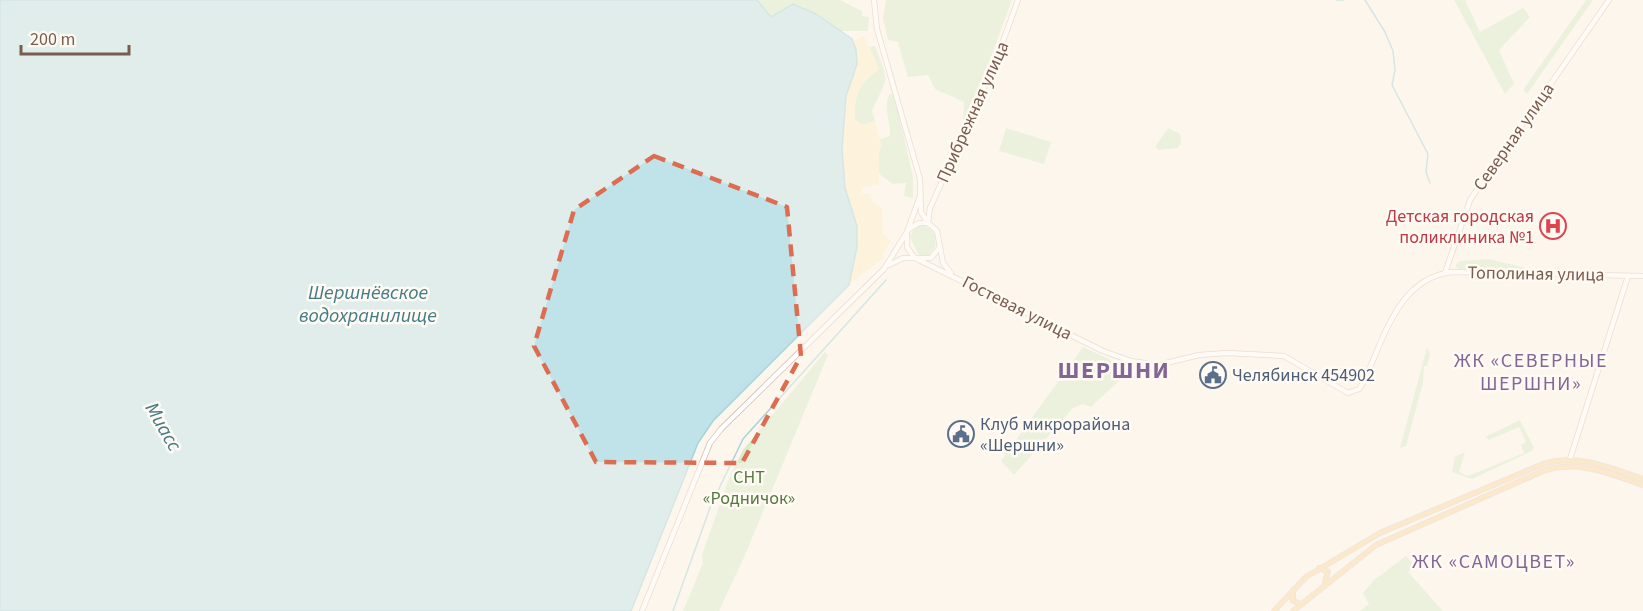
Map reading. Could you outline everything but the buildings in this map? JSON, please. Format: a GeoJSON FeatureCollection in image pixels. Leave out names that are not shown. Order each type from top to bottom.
{"type":"FeatureCollection","features":[{"type":"Feature","properties":{"kind":"main road"},"geometry":{"type":"LineString","coordinates":[[642,611],[710,443],[721,429],[884,269],[897,260],[931,258],[940,245],[937,231],[921,212],[920,179],[877,29],[873,0]]}},
{"type":"Feature","properties":{"kind":"main road","name":"Прибрежная улица"},"geometry":{"type":"LineString","coordinates":[[928,223],[930,208],[994,66],[1018,0]]}},
{"type":"Feature","properties":{"kind":"main road","name":"Северная улица"},"geometry":{"type":"LineString","coordinates":[[1444,273],[1470,200],[1609,0]]}},
{"type":"Feature","properties":{"kind":"main road"},"geometry":{"type":"LineString","coordinates":[[884,269],[908,231],[920,196]]}},
{"type":"Feature","properties":{"kind":"main road"},"geometry":{"type":"LineString","coordinates":[[916,259],[907,247],[908,231],[916,224],[928,223]]}},
{"type":"Feature","properties":{"kind":"main road","name":"Гостевая улица"},"geometry":{"type":"LineString","coordinates":[[940,245],[943,262],[953,275]]}},
{"type":"Feature","properties":{"kind":"main road","name":"Гостевая улица"},"geometry":{"type":"LineString","coordinates":[[916,259],[953,275],[1103,351],[1131,361],[1168,364],[1199,356],[1227,353],[1284,356],[1339,389],[1354,392],[1363,383],[1400,306],[1424,282],[1444,273]]}},
{"type":"Feature","properties":{"kind":"main road","name":"Тополиная улица"},"geometry":{"type":"LineString","coordinates":[[1444,273],[1643,276]]}},
{"type":"Feature","properties":{"kind":"main road"},"geometry":{"type":"LineString","coordinates":[[1570,465],[1628,276]]}},
{"type":"Feature","properties":{"kind":"main road"},"geometry":{"type":"LineString","coordinates":[[1274,611],[1294,588],[1318,568],[1380,533],[1543,464],[1570,459],[1590,462],[1643,479]]}},
{"type":"Feature","properties":{"kind":"main road"},"geometry":{"type":"LineString","coordinates":[[1293,611],[1366,552],[1392,536],[1543,471],[1570,465],[1590,468],[1643,485]]}},
{"type":"Feature","properties":{"kind":"main road"},"geometry":{"type":"LineString","coordinates":[[1318,568],[1328,572],[1328,579],[1324,585]]}},
{"type":"Feature","properties":{"kind":"main road"},"geometry":{"type":"LineString","coordinates":[[1294,588],[1292,597],[1296,603],[1301,604]]}},
{"type":"Feature","properties":{"kind":"highlighted area"},"geometry":{"type":"Polygon","coordinates":[[[654,156],[787,207],[801,356],[742,463],[596,462],[534,346],[574,210],[654,156]]]}},
{"type":"Feature","properties":{"kind":"green space"},"geometry":{"type":"Polygon","coordinates":[[[757,0],[840,0],[862,11],[862,16],[869,17],[868,31],[840,31],[816,14],[784,10],[771,18],[757,0]]]}},
{"type":"Feature","properties":{"kind":"green space"},"geometry":{"type":"Polygon","coordinates":[[[886,0],[1012,0],[986,70],[963,121],[964,102],[935,89],[928,75],[908,77],[898,43],[900,42],[888,40],[883,19],[886,0]]]}},
{"type":"Feature","properties":{"kind":"green space"},"geometry":{"type":"Polygon","coordinates":[[[1454,0],[1465,0],[1480,32],[1523,8],[1530,17],[1499,50],[1514,84],[1505,94],[1454,0]]]}},
{"type":"Feature","properties":{"kind":"green space"},"geometry":{"type":"Polygon","coordinates":[[[1586,0],[1593,0],[1527,94],[1523,90],[1586,0]]]}},
{"type":"Feature","properties":{"kind":"green space"},"geometry":{"type":"Polygon","coordinates":[[[875,46],[885,80],[872,111],[875,121],[862,125],[855,119],[857,96],[862,85],[879,69],[869,47],[875,46]]]}},
{"type":"Feature","properties":{"kind":"green space"},"geometry":{"type":"Polygon","coordinates":[[[894,93],[913,177],[913,198],[904,196],[906,183],[893,184],[878,173],[880,139],[890,136],[887,100],[889,95],[894,93]]]}},
{"type":"Feature","properties":{"kind":"green space"},"geometry":{"type":"Polygon","coordinates":[[[1006,128],[1051,142],[1044,164],[999,151],[1006,128]]]}},
{"type":"Feature","properties":{"kind":"green space"},"geometry":{"type":"Polygon","coordinates":[[[1168,128],[1180,134],[1181,143],[1178,148],[1158,150],[1155,147],[1168,128]]]}},
{"type":"Feature","properties":{"kind":"green space"},"geometry":{"type":"Polygon","coordinates":[[[921,225],[931,230],[935,239],[935,247],[927,257],[918,254],[910,237],[914,228],[921,225]]]}},
{"type":"Feature","properties":{"kind":"green space"},"geometry":{"type":"Polygon","coordinates":[[[1489,259],[1530,269],[1459,269],[1455,266],[1459,261],[1489,259]]]}},
{"type":"Feature","properties":{"kind":"green space"},"geometry":{"type":"Polygon","coordinates":[[[1083,347],[1109,359],[1124,376],[1091,407],[1083,404],[1073,408],[1014,475],[1001,461],[1005,455],[997,448],[1000,444],[1008,451],[1083,347]]]}},
{"type":"Feature","properties":{"kind":"green space"},"geometry":{"type":"Polygon","coordinates":[[[1427,347],[1430,355],[1427,366],[1424,366],[1423,383],[1406,446],[1400,448],[1427,347]]]}},
{"type":"Feature","properties":{"kind":"green space","name":"СНТ «Родничок»"},"geometry":{"type":"Polygon","coordinates":[[[825,352],[828,355],[745,555],[719,611],[683,611],[703,563],[702,555],[728,481],[743,450],[825,352]]]}},
{"type":"Feature","properties":{"kind":"green space"},"geometry":{"type":"Polygon","coordinates":[[[1520,420],[1534,448],[1532,451],[1472,479],[1452,472],[1455,457],[1465,452],[1459,472],[1468,476],[1524,453],[1521,445],[1526,442],[1519,427],[1489,440],[1485,437],[1520,420]]]}},
{"type":"Feature","properties":{"kind":"green space"},"geometry":{"type":"Polygon","coordinates":[[[1406,556],[1416,566],[1408,572],[1443,611],[1360,611],[1369,604],[1363,593],[1374,580],[1406,556]]]}},
{"type":"Feature","properties":{"kind":"sand"},"geometry":{"type":"Polygon","coordinates":[[[864,36],[879,69],[867,79],[859,91],[855,119],[862,125],[875,121],[882,147],[879,151],[879,185],[862,187],[862,194],[870,194],[873,203],[882,208],[883,234],[891,241],[883,254],[885,257],[849,285],[858,234],[845,188],[842,149],[846,96],[857,64],[852,41],[864,36]]]}},
{"type":"Feature","properties":{"kind":"water","name":"Шершнёвское водохранилище"},"geometry":{"type":"Polygon","coordinates":[[[0,0],[757,0],[771,17],[793,4],[816,14],[852,39],[856,50],[857,64],[846,96],[842,149],[845,188],[857,226],[857,247],[849,285],[713,421],[698,443],[631,611],[0,611],[0,0]]]}},
{"type":"Feature","properties":{"kind":"waterway"},"geometry":{"type":"LineString","coordinates":[[1336,0],[1344,0]]}},
{"type":"Feature","properties":{"kind":"waterway"},"geometry":{"type":"LineString","coordinates":[[1365,0],[1385,32],[1393,51],[1395,70],[1392,85],[1428,154],[1426,172],[1430,183]]}},
{"type":"Feature","properties":{"kind":"waterway"},"geometry":{"type":"LineString","coordinates":[[673,611],[711,505],[743,439],[886,280]]}},
{"type":"Feature","properties":{"kind":"place","name":"Детская городская поликлиника №1"},"geometry":{"type":"Point","coordinates":[1553,226]}},
{"type":"Feature","properties":{"kind":"place","name":"Челябинск 454902"},"geometry":{"type":"Point","coordinates":[1213,375]}},
{"type":"Feature","properties":{"kind":"place","name":"Клуб микрорайона «Шершни»"},"geometry":{"type":"Point","coordinates":[961,434]}},
{"type":"Feature","properties":{"kind":"district","name":"ШЕРШНИ"},"geometry":{"type":"Point","coordinates":[1114,370]}},
{"type":"Feature","properties":{"kind":"district","name":"ЖК «СЕВЕРНЫЕ ШЕРШНИ»"},"geometry":{"type":"Point","coordinates":[1531,372]}},
{"type":"Feature","properties":{"kind":"district","name":"ЖК «САМОЦВЕТ»"},"geometry":{"type":"Point","coordinates":[1494,562]}},
{"type":"Feature","properties":{"kind":"water label","name":"Миасс"},"geometry":{"type":"Point","coordinates":[163,427]}}]}
